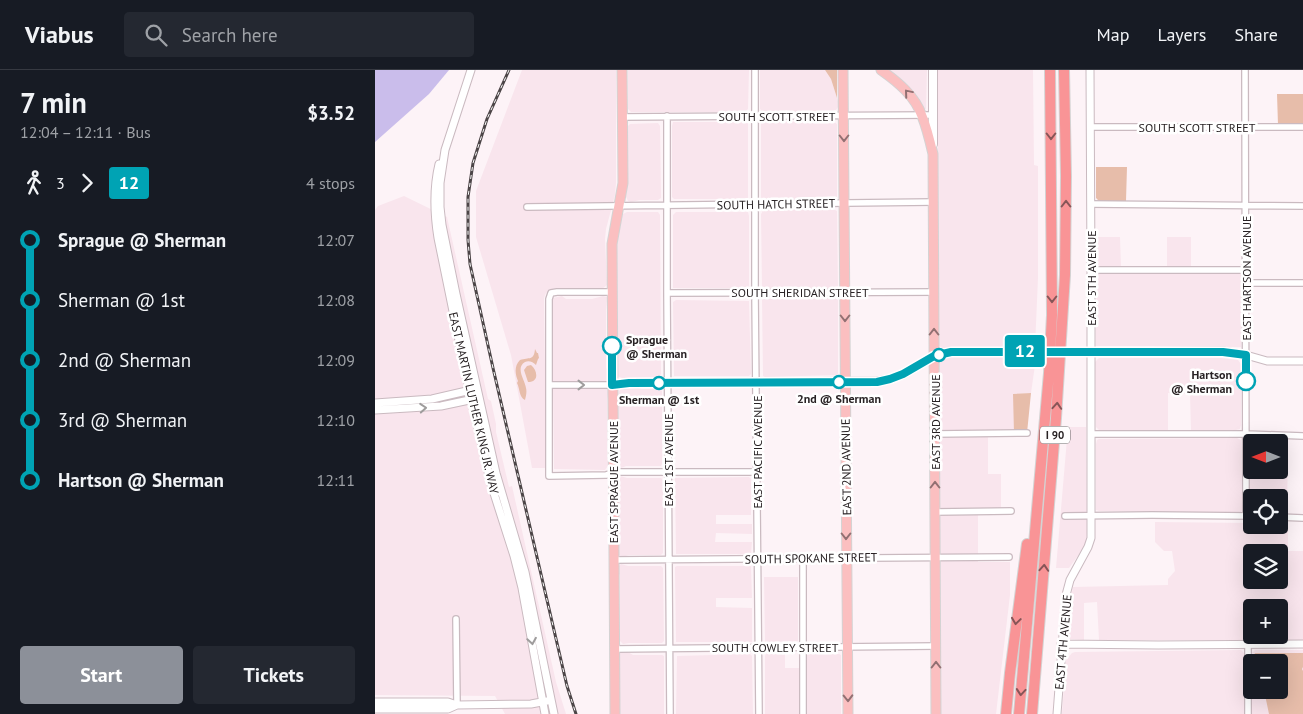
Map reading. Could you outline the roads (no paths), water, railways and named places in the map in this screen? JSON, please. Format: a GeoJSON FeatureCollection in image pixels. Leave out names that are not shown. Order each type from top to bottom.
{"type":"FeatureCollection","features":[{"type":"Feature","properties":{"kind":"highway","name":"I 90"},"geometry":{"type":"LineString","coordinates":[[1019,714],[1049,374],[1052,315],[1049,70]]}},
{"type":"Feature","properties":{"kind":"highway","name":"I 90"},"geometry":{"type":"LineString","coordinates":[[1032,714],[1057,408],[1065,275],[1065,70]]}},
{"type":"Feature","properties":{"kind":"highway"},"geometry":{"type":"LineString","coordinates":[[1006,714],[1011,664],[1045,417]]}},
{"type":"Feature","properties":{"kind":"highway"},"geometry":{"type":"LineString","coordinates":[[1038,714],[1041,617]]}},
{"type":"Feature","properties":{"kind":"main road","name":"EAST SPRAGUE AVENUE"},"geometry":{"type":"LineString","coordinates":[[615,714],[612,244],[623,182],[622,70]]}},
{"type":"Feature","properties":{"kind":"main road"},"geometry":{"type":"LineString","coordinates":[[881,70],[910,95],[922,115],[933,154]]}},
{"type":"Feature","properties":{"kind":"main road","name":"EAST 3RD AVENUE"},"geometry":{"type":"LineString","coordinates":[[933,70],[936,714]]}},
{"type":"Feature","properties":{"kind":"main road","name":"EAST 2ND AVENUE"},"geometry":{"type":"LineString","coordinates":[[844,71],[848,714]]}},
{"type":"Feature","properties":{"kind":"street","name":"EAST MARTIN LUTHER KING JR. WAY"},"geometry":{"type":"LineString","coordinates":[[471,70],[445,150],[440,192],[442,225],[473,390],[525,572],[554,714]]}},
{"type":"Feature","properties":{"kind":"street","name":"EAST PACIFIC AVENUE"},"geometry":{"type":"LineString","coordinates":[[755,70],[759,714]]}},
{"type":"Feature","properties":{"kind":"street","name":"EAST 5TH AVENUE"},"geometry":{"type":"LineString","coordinates":[[1090,70],[1092,516]]}},
{"type":"Feature","properties":{"kind":"street","name":"EAST HARTSON AVENUE"},"geometry":{"type":"LineString","coordinates":[[1245,70],[1246,434]]}},
{"type":"Feature","properties":{"kind":"street","name":"SOUTH SCOTT STREET"},"geometry":{"type":"LineString","coordinates":[[622,117],[933,115]]}},
{"type":"Feature","properties":{"kind":"street","name":"EAST 1ST AVENUE"},"geometry":{"type":"LineString","coordinates":[[667,116],[670,714]]}},
{"type":"Feature","properties":{"kind":"street","name":"SOUTH SCOTT STREET"},"geometry":{"type":"LineString","coordinates":[[1090,127],[1303,127]]}},
{"type":"Feature","properties":{"kind":"street","name":"SOUTH HATCH STREET"},"geometry":{"type":"LineString","coordinates":[[527,207],[933,202]]}},
{"type":"Feature","properties":{"kind":"street"},"geometry":{"type":"LineString","coordinates":[[1091,204],[1303,206]]}},
{"type":"Feature","properties":{"kind":"street"},"geometry":{"type":"LineString","coordinates":[[1091,270],[1245,270]]}},
{"type":"Feature","properties":{"kind":"street"},"geometry":{"type":"LineString","coordinates":[[1245,283],[1303,283]]}},
{"type":"Feature","properties":{"kind":"street"},"geometry":{"type":"LineString","coordinates":[[612,292],[551,293],[549,299],[549,476],[606,475],[619,472],[758,472]]}},
{"type":"Feature","properties":{"kind":"street","name":"SOUTH SHERIDAN STREET"},"geometry":{"type":"LineString","coordinates":[[667,293],[934,292]]}},
{"type":"Feature","properties":{"kind":"street"},"geometry":{"type":"LineString","coordinates":[[549,385],[877,382],[903,374],[934,356],[951,352],[1223,352],[1246,355],[1267,361],[1303,361]]}},
{"type":"Feature","properties":{"kind":"street"},"geometry":{"type":"LineString","coordinates":[[375,403],[432,399],[473,390]]}},
{"type":"Feature","properties":{"kind":"street","name":"EAST MARTIN LUTHER KING JR. WAY"},"geometry":{"type":"LineString","coordinates":[[475,398],[491,484],[520,581],[545,714]]}},
{"type":"Feature","properties":{"kind":"street"},"geometry":{"type":"LineString","coordinates":[[375,410],[433,407],[475,398]]}},
{"type":"Feature","properties":{"kind":"street"},"geometry":{"type":"LineString","coordinates":[[935,434],[1027,433]]}},
{"type":"Feature","properties":{"kind":"street"},"geometry":{"type":"LineString","coordinates":[[1091,434],[1243,434]]}},
{"type":"Feature","properties":{"kind":"street"},"geometry":{"type":"LineString","coordinates":[[1288,435],[1303,436]]}},
{"type":"Feature","properties":{"kind":"street"},"geometry":{"type":"LineString","coordinates":[[935,512],[1011,511]]}},
{"type":"Feature","properties":{"kind":"street"},"geometry":{"type":"LineString","coordinates":[[1065,516],[1243,516]]}},
{"type":"Feature","properties":{"kind":"street","name":"EAST 4TH AVENUE"},"geometry":{"type":"LineString","coordinates":[[1057,714],[1065,595],[1070,580],[1088,547],[1091,538],[1092,516]]}},
{"type":"Feature","properties":{"kind":"street"},"geometry":{"type":"LineString","coordinates":[[1288,517],[1303,518]]}},
{"type":"Feature","properties":{"kind":"street","name":"SOUTH SPOKANE STREET"},"geometry":{"type":"LineString","coordinates":[[613,560],[1009,557]]}},
{"type":"Feature","properties":{"kind":"street"},"geometry":{"type":"LineString","coordinates":[[803,558],[803,714]]}},
{"type":"Feature","properties":{"kind":"street"},"geometry":{"type":"LineString","coordinates":[[456,619],[457,714]]}},
{"type":"Feature","properties":{"kind":"street"},"geometry":{"type":"LineString","coordinates":[[1061,644],[1147,646],[1248,644],[1248,714]]}},
{"type":"Feature","properties":{"kind":"street"},"geometry":{"type":"LineString","coordinates":[[1288,644],[1303,644]]}},
{"type":"Feature","properties":{"kind":"street","name":"SOUTH COWLEY STREET"},"geometry":{"type":"LineString","coordinates":[[615,649],[936,646]]}},
{"type":"Feature","properties":{"kind":"street"},"geometry":{"type":"LineString","coordinates":[[375,702],[448,702],[457,705],[531,704],[552,700]]}},
{"type":"Feature","properties":{"kind":"street"},"geometry":{"type":"LineString","coordinates":[[375,709],[448,709],[457,705]]}},
{"type":"Feature","properties":{"kind":"railway"},"geometry":{"type":"LineString","coordinates":[[509,70],[487,119],[473,163],[468,197],[470,264],[567,686],[576,714]]}},
{"type":"Feature","properties":{"kind":"place","name":"Sprague @ Sherman"},"geometry":{"type":"Point","coordinates":[612,346]}},
{"type":"Feature","properties":{"kind":"place","name":"Hartson @ Sherman"},"geometry":{"type":"Point","coordinates":[1246,381]}},
{"type":"Feature","properties":{"kind":"place","name":"2nd @ Sherman"},"geometry":{"type":"Point","coordinates":[839,382]}},
{"type":"Feature","properties":{"kind":"place","name":"Sherman @ 1st"},"geometry":{"type":"Point","coordinates":[659,383]}}]}
